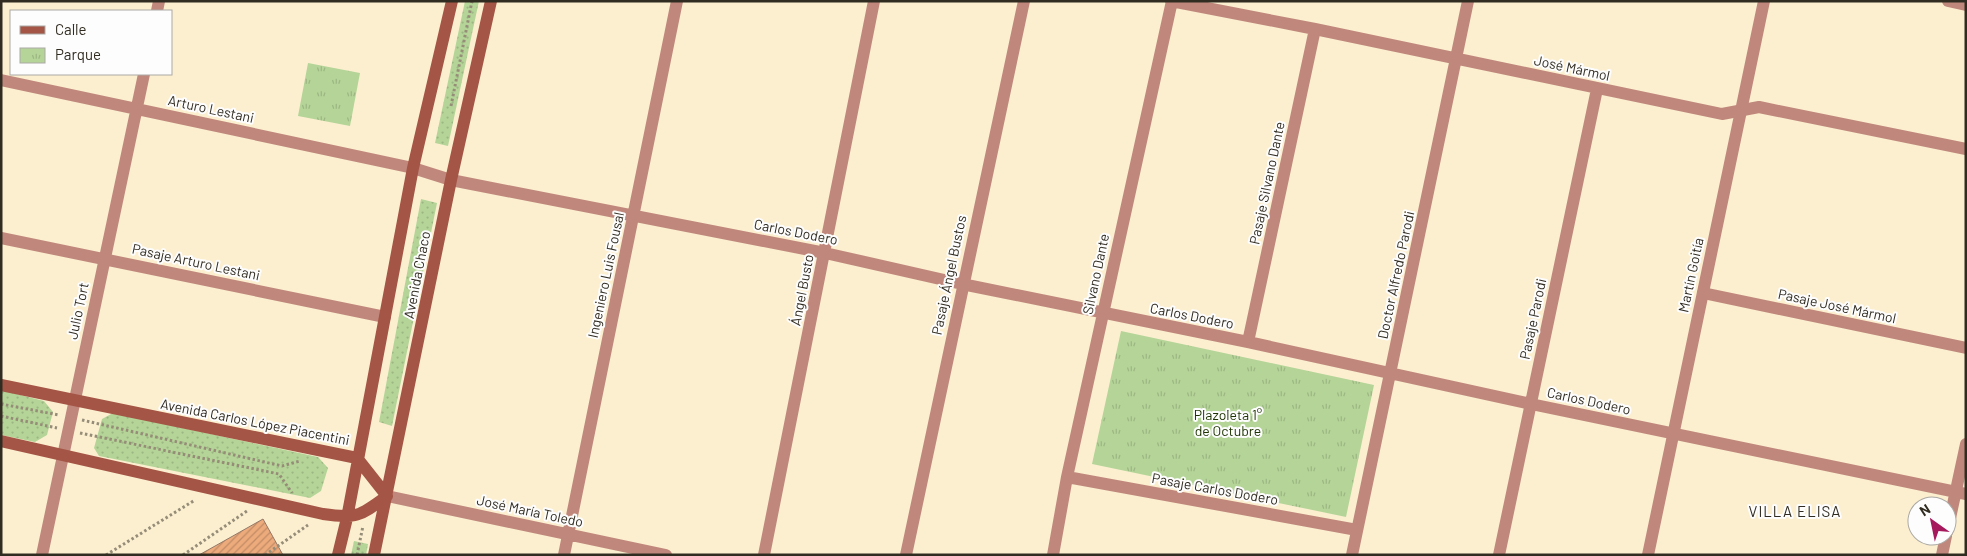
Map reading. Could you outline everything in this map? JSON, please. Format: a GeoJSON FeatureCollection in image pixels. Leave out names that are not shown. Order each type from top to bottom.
{"type":"FeatureCollection","features":[{"type":"Feature","properties":{"kind":"main road","name":"Avenida Chaco"},"geometry":{"type":"LineString","coordinates":[[338,555],[347,518],[413,168],[452,1]]}},
{"type":"Feature","properties":{"kind":"main road","name":"Avenida Chaco"},"geometry":{"type":"LineString","coordinates":[[374,555],[451,180],[491,1]]}},
{"type":"Feature","properties":{"kind":"main road","name":"Avenida Carlos López Piacentini"},"geometry":{"type":"LineString","coordinates":[[1,385],[357,458],[387,496]]}},
{"type":"Feature","properties":{"kind":"main road"},"geometry":{"type":"LineString","coordinates":[[1,440],[347,518],[366,512],[387,496]]}},
{"type":"Feature","properties":{"kind":"street","name":"Ingeniero Luis Fousal"},"geometry":{"type":"LineString","coordinates":[[564,555],[677,1]]}},
{"type":"Feature","properties":{"kind":"street","name":"Ángel Busto"},"geometry":{"type":"LineString","coordinates":[[764,555],[874,1]]}},
{"type":"Feature","properties":{"kind":"street","name":"Pasaje Ángel Bustos"},"geometry":{"type":"LineString","coordinates":[[906,555],[962,284],[1024,1]]}},
{"type":"Feature","properties":{"kind":"street","name":"José Mármol"},"geometry":{"type":"LineString","coordinates":[[1171,1],[1315,29],[1722,114],[1759,106],[1966,149]]}},
{"type":"Feature","properties":{"kind":"street","name":"Silvano Dante"},"geometry":{"type":"LineString","coordinates":[[1053,555],[1067,477],[1171,1]]}},
{"type":"Feature","properties":{"kind":"street","name":"Doctor Alfredo Parodi"},"geometry":{"type":"LineString","coordinates":[[1352,555],[1468,1]]}},
{"type":"Feature","properties":{"kind":"street","name":"Martín Goitía"},"geometry":{"type":"LineString","coordinates":[[1648,555],[1764,1]]}},
{"type":"Feature","properties":{"kind":"street"},"geometry":{"type":"LineString","coordinates":[[1948,1],[1966,5]]}},
{"type":"Feature","properties":{"kind":"street","name":"Pasaje Silvano Dante"},"geometry":{"type":"LineString","coordinates":[[1248,342],[1315,29]]}},
{"type":"Feature","properties":{"kind":"street","name":"Julio Tort"},"geometry":{"type":"LineString","coordinates":[[42,555],[144,75]]}},
{"type":"Feature","properties":{"kind":"street","name":"Arturo Lestani"},"geometry":{"type":"LineString","coordinates":[[1,80],[413,168]]}},
{"type":"Feature","properties":{"kind":"street","name":"Pasaje Parodi"},"geometry":{"type":"LineString","coordinates":[[1499,555],[1596,89]]}},
{"type":"Feature","properties":{"kind":"street","name":"Carlos Dodero"},"geometry":{"type":"LineString","coordinates":[[413,168],[451,180],[634,217],[824,252],[962,284],[1248,342],[1531,404],[1961,493]]}},
{"type":"Feature","properties":{"kind":"street","name":"Pasaje Arturo Lestani"},"geometry":{"type":"LineString","coordinates":[[1,238],[385,317]]}},
{"type":"Feature","properties":{"kind":"street","name":"Pasaje José Mármol"},"geometry":{"type":"LineString","coordinates":[[1703,293],[1966,348]]}},
{"type":"Feature","properties":{"kind":"street"},"geometry":{"type":"LineString","coordinates":[[1961,493],[1966,444]]}},
{"type":"Feature","properties":{"kind":"street","name":"Pasaje Carlos Dodero"},"geometry":{"type":"LineString","coordinates":[[1067,477],[1357,530]]}},
{"type":"Feature","properties":{"kind":"street","name":"José María Toledo"},"geometry":{"type":"LineString","coordinates":[[387,496],[666,555]]}},
{"type":"Feature","properties":{"kind":"path"},"geometry":{"type":"LineString","coordinates":[[1,404],[282,466],[301,460]]}},
{"type":"Feature","properties":{"kind":"path"},"geometry":{"type":"LineString","coordinates":[[1,416],[279,474],[302,508]]}},
{"type":"Feature","properties":{"kind":"path"},"geometry":{"type":"LineString","coordinates":[[106,555],[213,488]]}},
{"type":"Feature","properties":{"kind":"path"},"geometry":{"type":"LineString","coordinates":[[183,555],[264,500]]}},
{"type":"Feature","properties":{"kind":"path"},"geometry":{"type":"LineString","coordinates":[[266,555],[323,514]]}},
{"type":"Feature","properties":{"kind":"green space"},"geometry":{"type":"Polygon","coordinates":[[[465,1],[479,1],[448,146],[435,143],[465,1]]]}},
{"type":"Feature","properties":{"kind":"green space"},"geometry":{"type":"Polygon","coordinates":[[[308,63],[360,73],[350,126],[298,116],[308,63]]]}},
{"type":"Feature","properties":{"kind":"green space"},"geometry":{"type":"Polygon","coordinates":[[[421,199],[437,203],[392,426],[379,422],[421,199]]]}},
{"type":"Feature","properties":{"kind":"green space","name":"Plazoleta 1° de Octubre"},"geometry":{"type":"Polygon","coordinates":[[[1121,331],[1374,385],[1346,517],[1092,464],[1121,331]]]}},
{"type":"Feature","properties":{"kind":"green space"},"geometry":{"type":"Polygon","coordinates":[[[1,390],[44,401],[53,412],[47,435],[35,442],[1,435],[1,390]]]}},
{"type":"Feature","properties":{"kind":"green space"},"geometry":{"type":"Polygon","coordinates":[[[113,413],[318,457],[328,468],[321,491],[310,498],[99,456],[94,448],[102,419],[113,413]]]}},
{"type":"Feature","properties":{"kind":"green space"},"geometry":{"type":"Polygon","coordinates":[[[354,541],[368,544],[366,555],[351,555],[354,541]]]}},
{"type":"Feature","properties":{"kind":"building"},"geometry":{"type":"Polygon","coordinates":[[[263,519],[283,555],[199,555],[224,541],[263,519]]]}},
{"type":"Feature","properties":{"kind":"district","name":"VILLA ELISA"},"geometry":{"type":"Point","coordinates":[1795,512]}}]}
